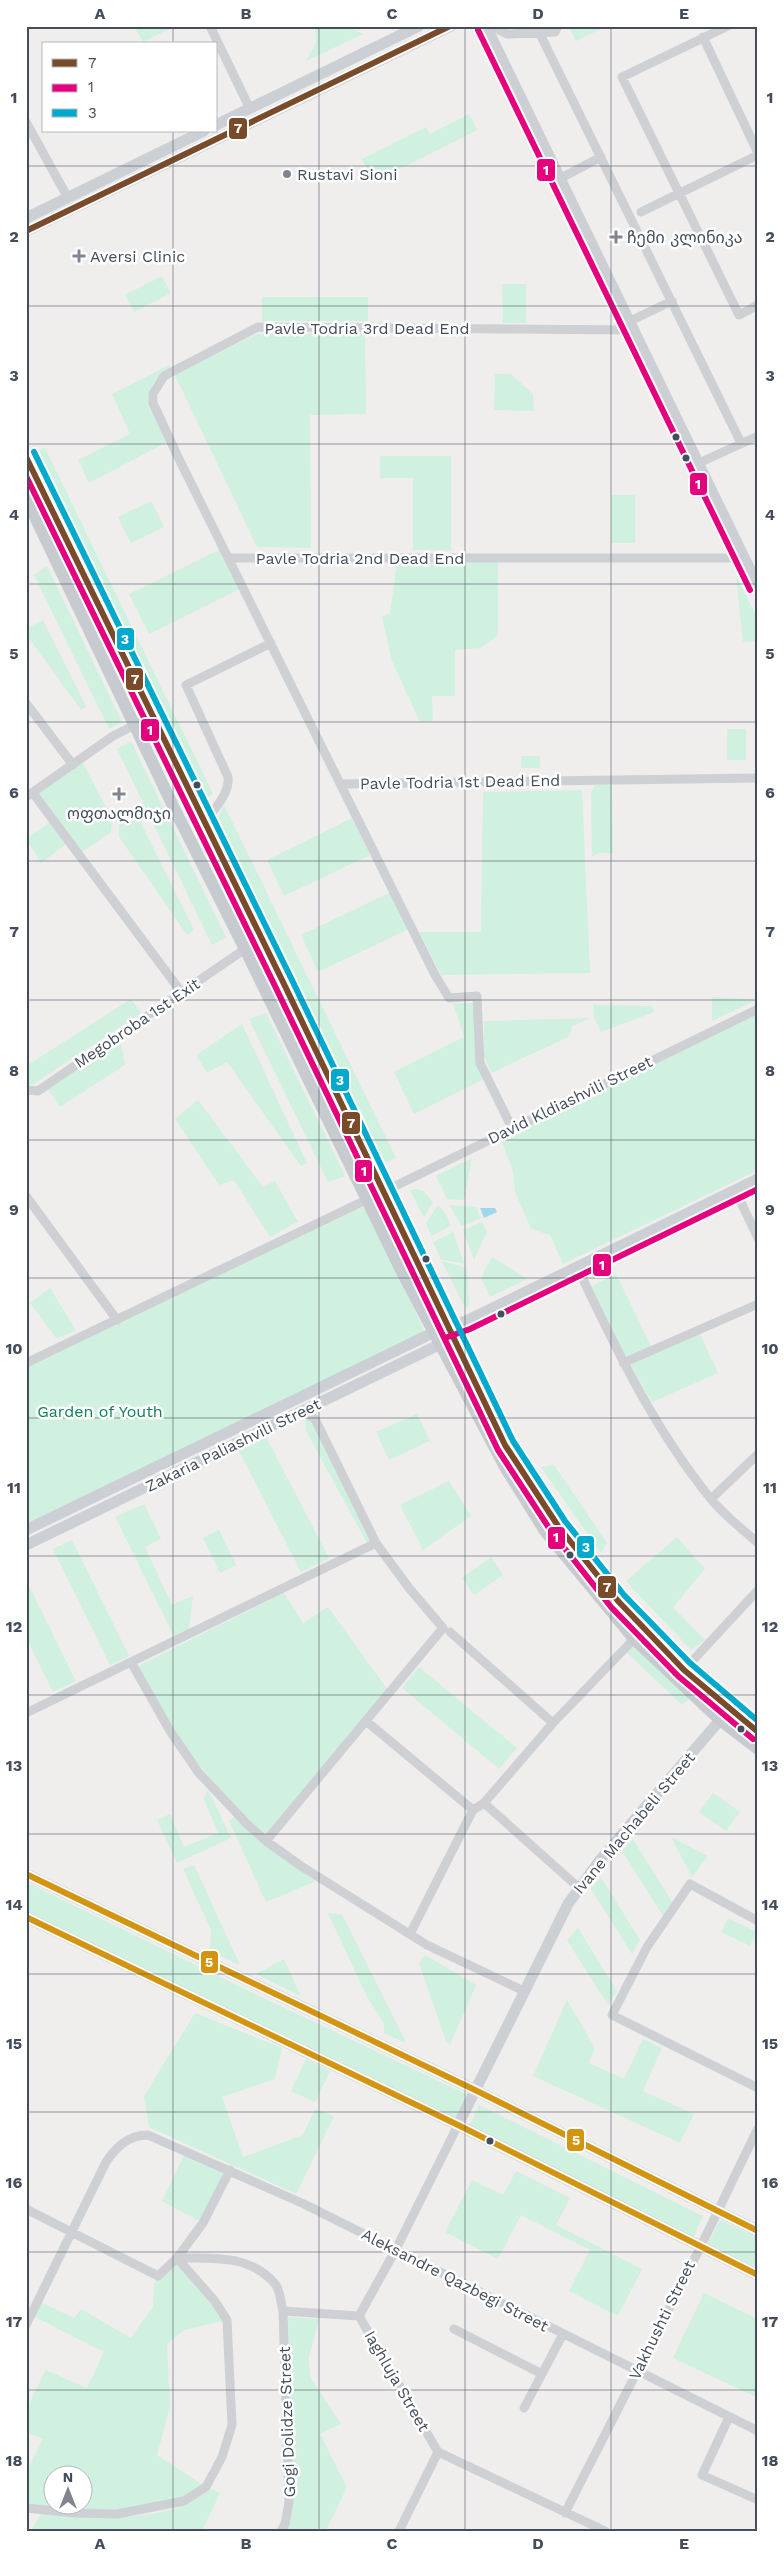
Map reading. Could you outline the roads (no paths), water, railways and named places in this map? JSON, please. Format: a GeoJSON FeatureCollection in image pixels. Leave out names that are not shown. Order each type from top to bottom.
{"type":"FeatureCollection","features":[{"type":"Feature","properties":{"kind":"main road"},"geometry":{"type":"LineString","coordinates":[[218,124],[419,26]]}},
{"type":"Feature","properties":{"kind":"main road"},"geometry":{"type":"LineString","coordinates":[[26,231],[451,26]]}},
{"type":"Feature","properties":{"kind":"main road"},"geometry":{"type":"LineString","coordinates":[[486,26],[758,586]]}},
{"type":"Feature","properties":{"kind":"main road"},"geometry":{"type":"LineString","coordinates":[[26,218],[202,132]]}},
{"type":"Feature","properties":{"kind":"main road"},"geometry":{"type":"LineString","coordinates":[[26,456],[505,1445],[537,1497],[604,1587],[684,1670],[758,1732]]}},
{"type":"Feature","properties":{"kind":"main road"},"geometry":{"type":"LineString","coordinates":[[26,498],[134,724],[436,1339],[495,1450],[541,1525],[574,1568],[634,1639],[720,1720],[758,1749]]}},
{"type":"Feature","properties":{"kind":"main road"},"geometry":{"type":"LineString","coordinates":[[436,1339],[466,1321],[758,1179]]}},
{"type":"Feature","properties":{"kind":"main road","name":"Zakaria Paliashvili Street"},"geometry":{"type":"LineString","coordinates":[[26,1545],[302,1411],[436,1339]]}},
{"type":"Feature","properties":{"kind":"main road","name":"Zakaria Paliashvili Street"},"geometry":{"type":"LineString","coordinates":[[26,1530],[178,1456],[436,1339]]}},
{"type":"Feature","properties":{"kind":"main road"},"geometry":{"type":"LineString","coordinates":[[178,1456],[184,1468]]}},
{"type":"Feature","properties":{"kind":"main road","name":"Ivane Machabeli Street"},"geometry":{"type":"LineString","coordinates":[[458,2125],[578,1887],[720,1720]]}},
{"type":"Feature","properties":{"kind":"main road"},"geometry":{"type":"LineString","coordinates":[[26,1874],[475,2090],[758,2231]]}},
{"type":"Feature","properties":{"kind":"main road"},"geometry":{"type":"LineString","coordinates":[[26,1917],[458,2125],[758,2276]]}},
{"type":"Feature","properties":{"kind":"street"},"geometry":{"type":"LineString","coordinates":[[210,26],[218,42]]}},
{"type":"Feature","properties":{"kind":"street"},"geometry":{"type":"LineString","coordinates":[[492,26],[507,34],[555,32],[558,26]]}},
{"type":"Feature","properties":{"kind":"street"},"geometry":{"type":"LineString","coordinates":[[728,26],[622,77],[739,315],[758,305]]}},
{"type":"Feature","properties":{"kind":"street"},"geometry":{"type":"LineString","coordinates":[[540,34],[741,443]]}},
{"type":"Feature","properties":{"kind":"street"},"geometry":{"type":"LineString","coordinates":[[641,212],[758,154],[704,37]]}},
{"type":"Feature","properties":{"kind":"street"},"geometry":{"type":"LineString","coordinates":[[218,43],[250,109]]}},
{"type":"Feature","properties":{"kind":"street"},"geometry":{"type":"LineString","coordinates":[[26,122],[68,198]]}},
{"type":"Feature","properties":{"kind":"street"},"geometry":{"type":"LineString","coordinates":[[561,178],[601,157]]}},
{"type":"Feature","properties":{"kind":"street"},"geometry":{"type":"LineString","coordinates":[[632,326],[672,300]]}},
{"type":"Feature","properties":{"kind":"street","name":"Pavle Todria 3rd Dead End"},"geometry":{"type":"LineString","coordinates":[[229,558],[153,403],[158,383],[171,370],[258,327],[632,326]]}},
{"type":"Feature","properties":{"kind":"street"},"geometry":{"type":"LineString","coordinates":[[699,463],[758,436]]}},
{"type":"Feature","properties":{"kind":"street","name":"Pavle Todria 2nd Dead End"},"geometry":{"type":"LineString","coordinates":[[341,784],[229,558],[744,558]]}},
{"type":"Feature","properties":{"kind":"street"},"geometry":{"type":"LineString","coordinates":[[202,816],[220,803],[228,786],[228,777],[186,685],[271,643]]}},
{"type":"Feature","properties":{"kind":"street"},"geometry":{"type":"LineString","coordinates":[[26,703],[73,765]]}},
{"type":"Feature","properties":{"kind":"street"},"geometry":{"type":"LineString","coordinates":[[153,716],[113,736],[30,795],[182,992]]}},
{"type":"Feature","properties":{"kind":"street","name":"Pavle Todria 1st Dead End"},"geometry":{"type":"LineString","coordinates":[[512,1128],[480,1063],[477,996],[449,998],[435,975],[341,784],[758,778]]}},
{"type":"Feature","properties":{"kind":"street","name":"Megobroba 1st Exit"},"geometry":{"type":"LineString","coordinates":[[26,1090],[38,1091],[245,949]]}},
{"type":"Feature","properties":{"kind":"street","name":"David Kldiashvili Street"},"geometry":{"type":"LineString","coordinates":[[383,1192],[758,1009]]}},
{"type":"Feature","properties":{"kind":"street"},"geometry":{"type":"LineString","coordinates":[[736,1190],[758,1238]]}},
{"type":"Feature","properties":{"kind":"street"},"geometry":{"type":"LineString","coordinates":[[26,1196],[116,1320]]}},
{"type":"Feature","properties":{"kind":"street"},"geometry":{"type":"LineString","coordinates":[[26,1363],[368,1199]]}},
{"type":"Feature","properties":{"kind":"street"},"geometry":{"type":"LineString","coordinates":[[577,1267],[623,1363],[655,1418],[711,1499],[758,1544]]}},
{"type":"Feature","properties":{"kind":"street"},"geometry":{"type":"LineString","coordinates":[[623,1363],[758,1304]]}},
{"type":"Feature","properties":{"kind":"street"},"geometry":{"type":"LineString","coordinates":[[266,1841],[443,1628],[409,1588],[376,1543],[315,1419],[302,1411]]}},
{"type":"Feature","properties":{"kind":"street"},"geometry":{"type":"LineString","coordinates":[[711,1499],[758,1454]]}},
{"type":"Feature","properties":{"kind":"street"},"geometry":{"type":"LineString","coordinates":[[26,1713],[376,1543]]}},
{"type":"Feature","properties":{"kind":"street"},"geometry":{"type":"LineString","coordinates":[[684,1670],[758,1590]]}},
{"type":"Feature","properties":{"kind":"street"},"geometry":{"type":"LineString","coordinates":[[450,1632],[553,1723]]}},
{"type":"Feature","properties":{"kind":"street"},"geometry":{"type":"LineString","coordinates":[[410,1934],[473,1810],[484,1803],[553,1723],[634,1639]]}},
{"type":"Feature","properties":{"kind":"street"},"geometry":{"type":"LineString","coordinates":[[131,1662],[170,1730],[198,1772],[246,1823],[266,1841],[301,1866],[410,1934],[455,1959],[524,1991]]}},
{"type":"Feature","properties":{"kind":"street"},"geometry":{"type":"LineString","coordinates":[[366,1721],[473,1810]]}},
{"type":"Feature","properties":{"kind":"street"},"geometry":{"type":"LineString","coordinates":[[484,1803],[578,1887]]}},
{"type":"Feature","properties":{"kind":"street"},"geometry":{"type":"LineString","coordinates":[[758,1921],[690,1884],[647,1947],[612,2015],[758,2088]]}},
{"type":"Feature","properties":{"kind":"street","name":"Iaghluja Street"},"geometry":{"type":"LineString","coordinates":[[438,2452],[359,2316],[395,2251],[458,2125]]}},
{"type":"Feature","properties":{"kind":"street","name":"Vakhushti Street"},"geometry":{"type":"LineString","coordinates":[[565,2513],[700,2248],[758,2128]]}},
{"type":"Feature","properties":{"kind":"street","name":"Aleksandre Qazbegi Street"},"geometry":{"type":"LineString","coordinates":[[72,2231],[112,2154],[125,2142],[137,2135],[148,2135],[230,2170],[758,2431]]}},
{"type":"Feature","properties":{"kind":"street"},"geometry":{"type":"LineString","coordinates":[[26,2209],[158,2276],[177,2258],[203,2223],[230,2170]]}},
{"type":"Feature","properties":{"kind":"street"},"geometry":{"type":"LineString","coordinates":[[26,2325],[72,2231]]}},
{"type":"Feature","properties":{"kind":"street"},"geometry":{"type":"LineString","coordinates":[[26,2508],[74,2513],[117,2514],[184,2501],[206,2487],[222,2457],[232,2425],[227,2320],[214,2300],[177,2258]]}},
{"type":"Feature","properties":{"kind":"street","name":"Gogi Dolidze Street"},"geometry":{"type":"LineString","coordinates":[[177,2258],[231,2258],[253,2266],[276,2285],[284,2311],[289,2502],[285,2524],[281,2531]]}},
{"type":"Feature","properties":{"kind":"street"},"geometry":{"type":"LineString","coordinates":[[284,2311],[359,2316]]}},
{"type":"Feature","properties":{"kind":"street"},"geometry":{"type":"LineString","coordinates":[[454,2329],[542,2374]]}},
{"type":"Feature","properties":{"kind":"street"},"geometry":{"type":"LineString","coordinates":[[524,2408],[563,2334]]}},
{"type":"Feature","properties":{"kind":"street"},"geometry":{"type":"LineString","coordinates":[[729,2417],[702,2475],[758,2500]]}},
{"type":"Feature","properties":{"kind":"street"},"geometry":{"type":"LineString","coordinates":[[399,2531],[438,2452],[605,2531]]}},
{"type":"Feature","properties":{"kind":"water"},"geometry":{"type":"Polygon","coordinates":[[[480,1208],[495,1208],[497,1212],[484,1218],[480,1208]]]}},
{"type":"Feature","properties":{"kind":"place","name":"Rustavi Sioni"},"geometry":{"type":"Point","coordinates":[287,174]}},
{"type":"Feature","properties":{"kind":"place","name":"ჩემი კლინიკა"},"geometry":{"type":"Point","coordinates":[616,237]}},
{"type":"Feature","properties":{"kind":"place","name":"Aversi Clinic"},"geometry":{"type":"Point","coordinates":[79,256]}},
{"type":"Feature","properties":{"kind":"place","name":"ოფთალმიჯი"},"geometry":{"type":"Point","coordinates":[119,794]}},
{"type":"Feature","properties":{"kind":"park label","name":"Garden of Youth"},"geometry":{"type":"Point","coordinates":[100,1411]}}]}
